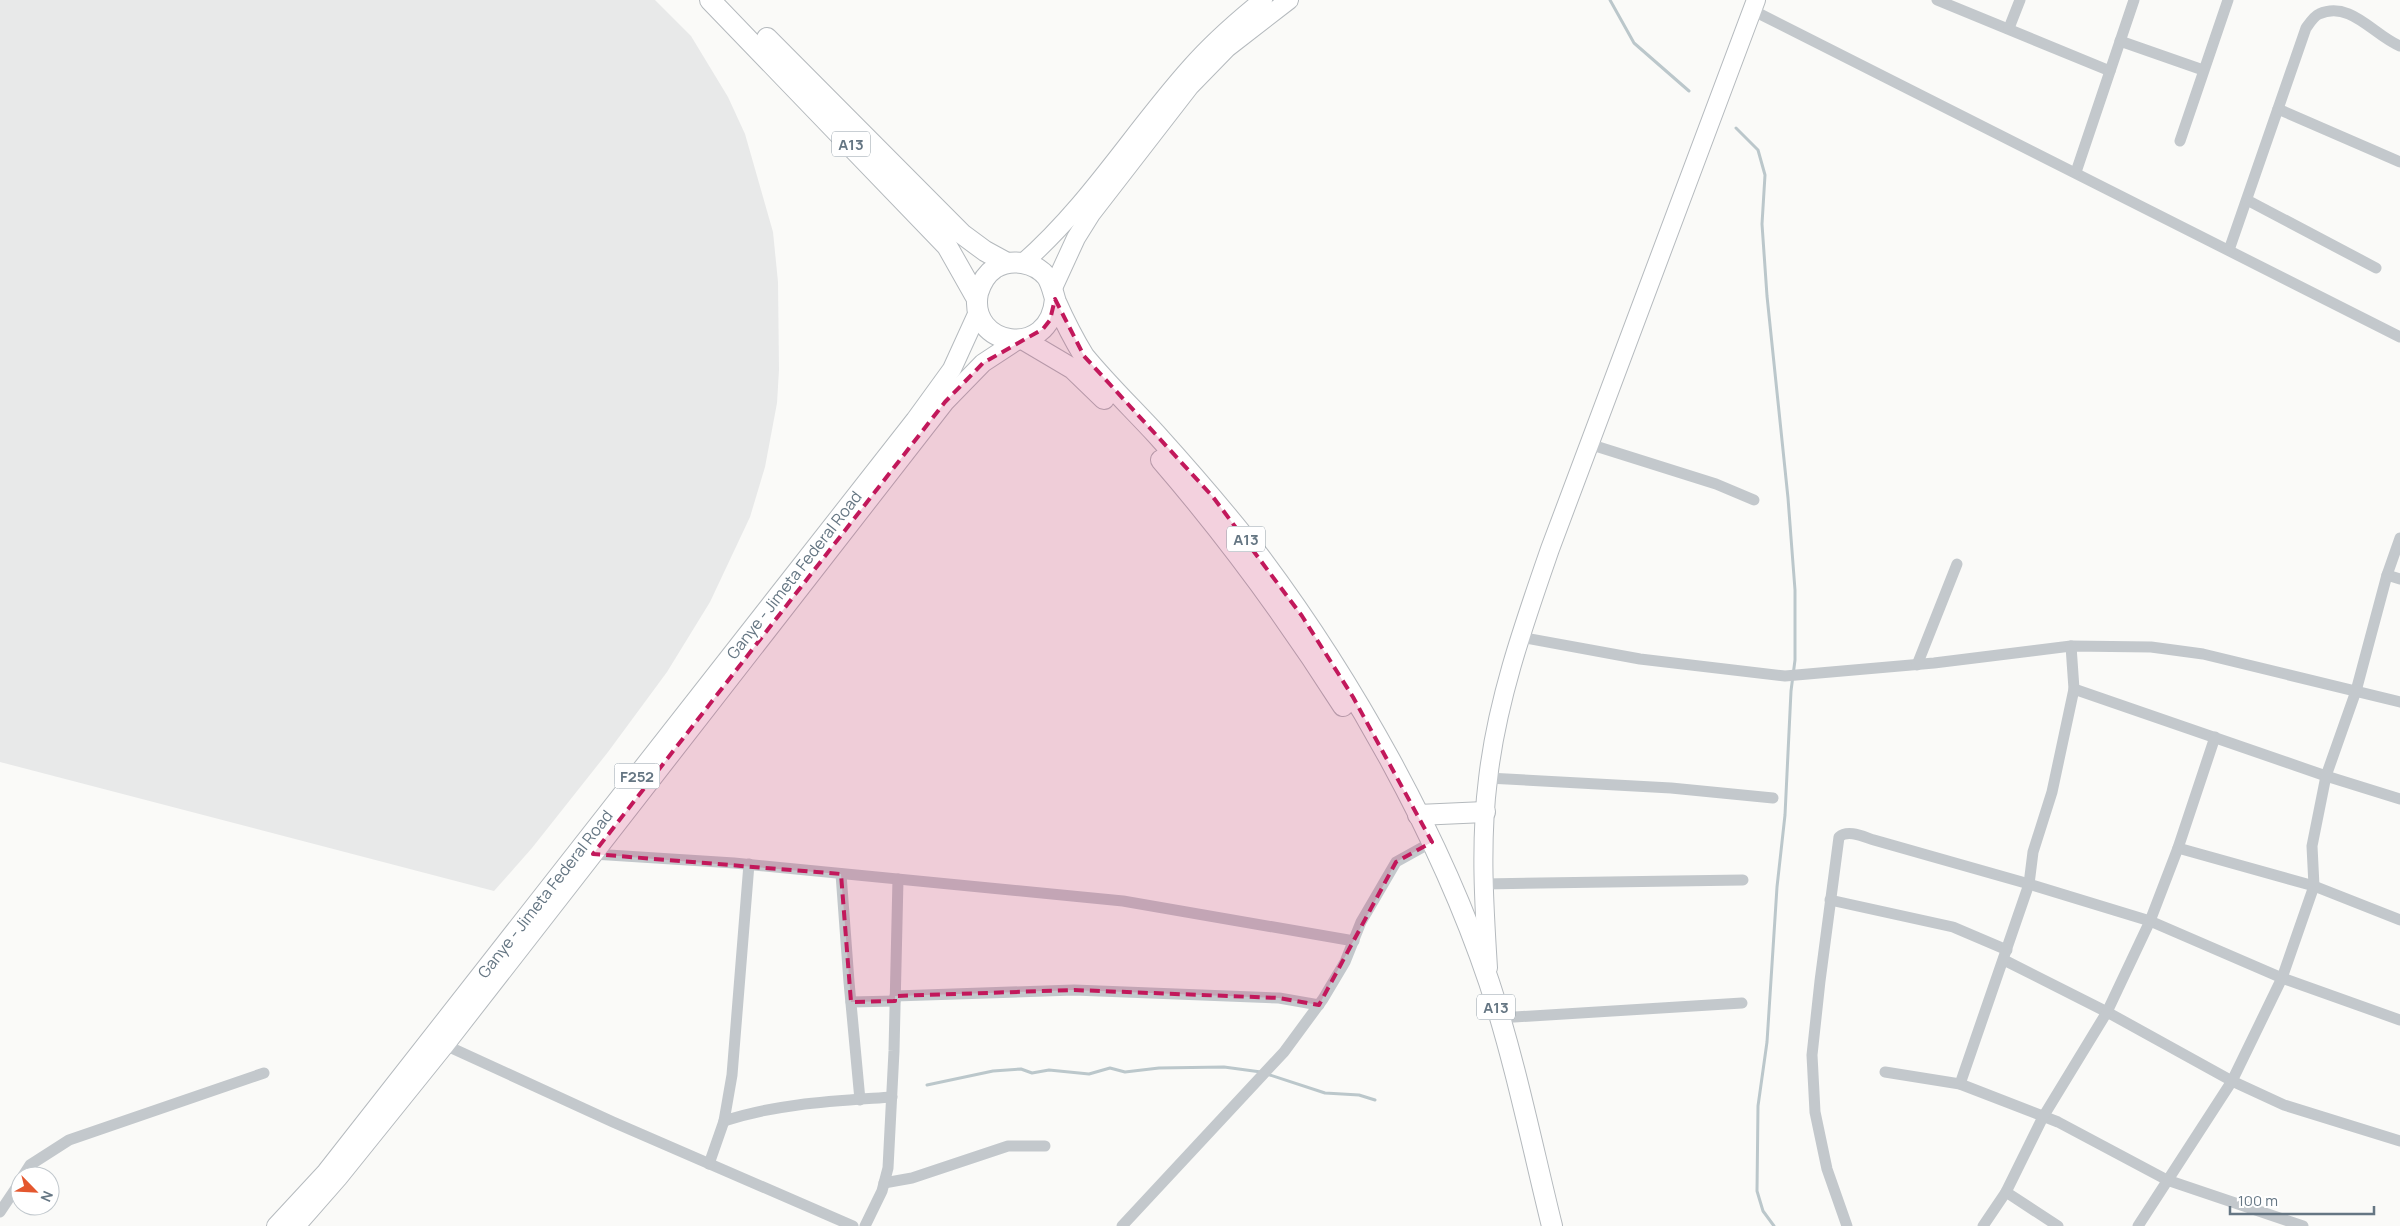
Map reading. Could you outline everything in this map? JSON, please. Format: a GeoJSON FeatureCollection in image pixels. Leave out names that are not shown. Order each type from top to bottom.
{"type":"FeatureCollection","features":[{"type":"Feature","properties":{"kind":"highway","name":"A13"},"geometry":{"type":"LineString","coordinates":[[710,0],[947,246],[978,306],[984,324],[993,333],[1005,339],[1021,340],[1067,365],[1088,382],[1147,443],[1248,565],[1291,625],[1382,770],[1414,808]]}},
{"type":"Feature","properties":{"kind":"highway","name":"A13"},"geometry":{"type":"LineString","coordinates":[[728,0],[962,234],[984,251],[1015,263],[1036,267],[1046,276],[1084,356],[1213,497],[1302,616],[1353,697],[1432,842],[1488,982],[1499,1018],[1552,1226]]}},
{"type":"Feature","properties":{"kind":"highway"},"geometry":{"type":"LineString","coordinates":[[978,306],[980,287],[986,276],[996,268],[1015,263]]}},
{"type":"Feature","properties":{"kind":"highway"},"geometry":{"type":"LineString","coordinates":[[1021,340],[1034,336],[1050,320],[1054,293]]}},
{"type":"Feature","properties":{"kind":"highway"},"geometry":{"type":"LineString","coordinates":[[1414,808],[1485,812]]}},
{"type":"Feature","properties":{"kind":"main road"},"geometry":{"type":"LineString","coordinates":[[1015,263],[1055,234],[1080,206],[1190,68],[1213,43],[1263,0]]}},
{"type":"Feature","properties":{"kind":"main road"},"geometry":{"type":"LineString","coordinates":[[1054,293],[1076,238],[1091,214],[1190,86],[1227,48],[1289,0]]}},
{"type":"Feature","properties":{"kind":"main road"},"geometry":{"type":"LineString","coordinates":[[1488,982],[1483,884],[1488,778],[1498,723],[1520,637],[1589,444],[1754,5]]}},
{"type":"Feature","properties":{"kind":"main road","name":"Ganye - Jimeta Federal Road"},"geometry":{"type":"LineString","coordinates":[[276,1226],[326,1172],[920,414],[952,368],[978,306]]}},
{"type":"Feature","properties":{"kind":"main road","name":"Ganye - Jimeta Federal Road"},"geometry":{"type":"LineString","coordinates":[[296,1226],[338,1178],[445,1045],[945,402],[983,363],[1021,340]]}},
{"type":"Feature","properties":{"kind":"street"},"geometry":{"type":"LineString","coordinates":[[1937,0],[2110,70]]}},
{"type":"Feature","properties":{"kind":"street"},"geometry":{"type":"LineString","coordinates":[[2009,28],[2020,0]]}},
{"type":"Feature","properties":{"kind":"street"},"geometry":{"type":"LineString","coordinates":[[2076,172],[2134,0]]}},
{"type":"Feature","properties":{"kind":"street"},"geometry":{"type":"LineString","coordinates":[[2180,141],[2228,0]]}},
{"type":"Feature","properties":{"kind":"street"},"geometry":{"type":"LineString","coordinates":[[1754,5],[2400,337]]}},
{"type":"Feature","properties":{"kind":"street"},"geometry":{"type":"LineString","coordinates":[[2229,250],[2306,28],[2318,14],[2335,11],[2351,13],[2388,41],[2400,46]]}},
{"type":"Feature","properties":{"kind":"street"},"geometry":{"type":"LineString","coordinates":[[2120,41],[2204,70]]}},
{"type":"Feature","properties":{"kind":"street"},"geometry":{"type":"LineString","coordinates":[[2278,109],[2400,162]]}},
{"type":"Feature","properties":{"kind":"street"},"geometry":{"type":"LineString","coordinates":[[2247,200],[2376,268]]}},
{"type":"Feature","properties":{"kind":"street"},"geometry":{"type":"LineString","coordinates":[[1589,444],[1716,484],[1754,500]]}},
{"type":"Feature","properties":{"kind":"street"},"geometry":{"type":"LineString","coordinates":[[2138,1226],[2232,1082],[2282,978],[2314,886],[2312,846],[2326,776],[2356,691],[2387,575],[2400,538]]}},
{"type":"Feature","properties":{"kind":"street"},"geometry":{"type":"LineString","coordinates":[[1917,665],[1957,564]]}},
{"type":"Feature","properties":{"kind":"street"},"geometry":{"type":"LineString","coordinates":[[2387,575],[2400,579]]}},
{"type":"Feature","properties":{"kind":"street"},"geometry":{"type":"LineString","coordinates":[[1520,637],[1640,659],[1785,676],[1917,665],[2071,646],[2151,646],[2203,654],[2400,702]]}},
{"type":"Feature","properties":{"kind":"street"},"geometry":{"type":"LineString","coordinates":[[1960,1084],[2029,884],[2033,852],[2052,792],[2074,689],[2071,646]]}},
{"type":"Feature","properties":{"kind":"street"},"geometry":{"type":"LineString","coordinates":[[2074,689],[2326,776],[2400,799]]}},
{"type":"Feature","properties":{"kind":"street"},"geometry":{"type":"LineString","coordinates":[[1983,1226],[2006,1192],[2042,1118],[2107,1012],[2150,922],[2178,848],[2215,737]]}},
{"type":"Feature","properties":{"kind":"street"},"geometry":{"type":"LineString","coordinates":[[1488,778],[1671,788],[1773,798]]}},
{"type":"Feature","properties":{"kind":"street"},"geometry":{"type":"LineString","coordinates":[[1847,1226],[1827,1169],[1815,1112],[1812,1055],[1830,900],[1839,837],[1843,834],[1849,833],[2029,884],[2150,922],[2282,978],[2400,1020]]}},
{"type":"Feature","properties":{"kind":"street"},"geometry":{"type":"LineString","coordinates":[[1122,1226],[1284,1052],[1319,1005],[1345,962],[1379,888],[1396,862],[1432,842]]}},
{"type":"Feature","properties":{"kind":"street"},"geometry":{"type":"LineString","coordinates":[[2178,848],[2314,886],[2400,920]]}},
{"type":"Feature","properties":{"kind":"street"},"geometry":{"type":"LineString","coordinates":[[593,854],[749,864],[1123,901],[1354,941]]}},
{"type":"Feature","properties":{"kind":"street"},"geometry":{"type":"LineString","coordinates":[[709,1164],[724,1121],[736,1035],[749,864]]}},
{"type":"Feature","properties":{"kind":"street"},"geometry":{"type":"LineString","coordinates":[[842,874],[860,1100]]}},
{"type":"Feature","properties":{"kind":"street"},"geometry":{"type":"LineString","coordinates":[[865,1226],[884,1183],[888,1168],[892,1098],[898,879]]}},
{"type":"Feature","properties":{"kind":"street"},"geometry":{"type":"LineString","coordinates":[[1483,884],[1743,880]]}},
{"type":"Feature","properties":{"kind":"street"},"geometry":{"type":"LineString","coordinates":[[1830,900],[1954,927],[2232,1082],[2284,1105],[2400,1141]]}},
{"type":"Feature","properties":{"kind":"street"},"geometry":{"type":"LineString","coordinates":[[851,1002],[1074,990],[1279,998],[1319,1005]]}},
{"type":"Feature","properties":{"kind":"street"},"geometry":{"type":"LineString","coordinates":[[1499,1018],[1742,1004]]}},
{"type":"Feature","properties":{"kind":"street"},"geometry":{"type":"LineString","coordinates":[[445,1045],[850,1226]]}},
{"type":"Feature","properties":{"kind":"street"},"geometry":{"type":"LineString","coordinates":[[1885,1072],[1960,1084],[2042,1118],[2058,1122],[2167,1180],[2303,1226]]}},
{"type":"Feature","properties":{"kind":"street"},"geometry":{"type":"LineString","coordinates":[[29,1166],[69,1140],[264,1073]]}},
{"type":"Feature","properties":{"kind":"street"},"geometry":{"type":"LineString","coordinates":[[724,1121],[751,1112],[790,1106],[892,1098]]}},
{"type":"Feature","properties":{"kind":"street"},"geometry":{"type":"LineString","coordinates":[[884,1183],[912,1178],[1008,1146],[1045,1146]]}},
{"type":"Feature","properties":{"kind":"street"},"geometry":{"type":"LineString","coordinates":[[2006,1192],[2058,1226]]}},
{"type":"Feature","properties":{"kind":"street"},"geometry":{"type":"LineString","coordinates":[[0,1212],[10,1197]]}},
{"type":"Feature","properties":{"kind":"highlighted area"},"geometry":{"type":"Polygon","coordinates":[[[1055,299],[1084,356],[1213,497],[1302,616],[1353,697],[1432,842],[1396,862],[1319,1005],[1279,998],[1074,990],[895,996],[895,1001],[851,1002],[841,874],[593,854],[945,402],[983,363],[1043,329],[1050,320],[1055,299]]]}},
{"type":"Feature","properties":{"kind":"shaded area"},"geometry":{"type":"Polygon","coordinates":[[[0,0],[655,0],[691,36],[728,97],[745,134],[773,232],[778,282],[779,370],[777,403],[765,467],[750,517],[710,602],[667,672],[608,752],[532,848],[494,891],[0,762],[0,0]]]}},
{"type":"Feature","properties":{"kind":"waterway"},"geometry":{"type":"LineString","coordinates":[[1610,0],[1634,43],[1689,91]]}},
{"type":"Feature","properties":{"kind":"waterway"},"geometry":{"type":"LineString","coordinates":[[1736,128],[1758,150],[1765,175],[1762,224],[1767,296],[1788,498],[1795,590],[1795,660],[1791,691],[1785,815],[1777,887],[1767,1042],[1758,1106],[1757,1191],[1763,1211],[1774,1226]]}},
{"type":"Feature","properties":{"kind":"waterway"},"geometry":{"type":"LineString","coordinates":[[927,1085],[993,1071],[1021,1069],[1032,1073],[1049,1070],[1089,1074],[1110,1068],[1125,1072],[1159,1068],[1224,1067],[1261,1072]]}},
{"type":"Feature","properties":{"kind":"waterway"},"geometry":{"type":"LineString","coordinates":[[1267,1074],[1325,1093],[1359,1095],[1375,1100]]}}]}
